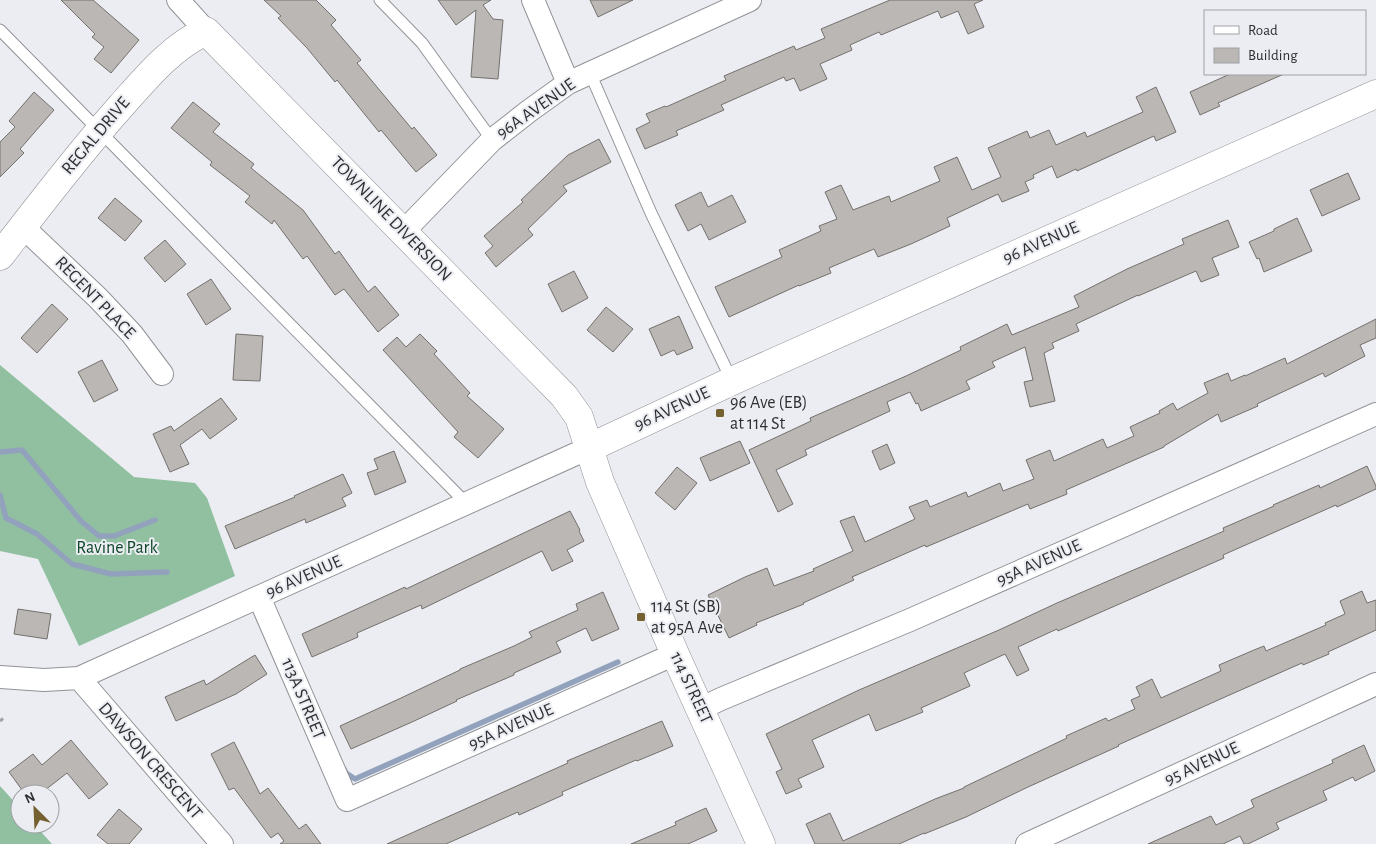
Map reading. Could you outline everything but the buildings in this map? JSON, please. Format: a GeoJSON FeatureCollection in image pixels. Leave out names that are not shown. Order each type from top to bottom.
{"type":"FeatureCollection","features":[{"type":"Feature","properties":{"kind":"street","name":"TOWNLINE DIVERSION"},"geometry":{"type":"LineString","coordinates":[[178,0],[206,31],[564,396],[580,417],[590,448]]}},
{"type":"Feature","properties":{"kind":"street"},"geometry":{"type":"LineString","coordinates":[[533,0],[568,83]]}},
{"type":"Feature","properties":{"kind":"street","name":"96A AVENUE"},"geometry":{"type":"LineString","coordinates":[[404,231],[492,140],[568,83],[750,0]]}},
{"type":"Feature","properties":{"kind":"street","name":"REGAL DRIVE"},"geometry":{"type":"LineString","coordinates":[[0,256],[99,131],[151,72],[190,39],[206,31]]}},
{"type":"Feature","properties":{"kind":"street","name":"96 AVENUE"},"geometry":{"type":"LineString","coordinates":[[79,678],[468,504],[732,381],[1376,94]]}},
{"type":"Feature","properties":{"kind":"street","name":"REGENT PLACE"},"geometry":{"type":"LineString","coordinates":[[23,226],[132,334],[162,374]]}},
{"type":"Feature","properties":{"kind":"street","name":"95A AVENUE"},"geometry":{"type":"LineString","coordinates":[[700,709],[910,620],[1376,414]]}},
{"type":"Feature","properties":{"kind":"street","name":"114 STREET"},"geometry":{"type":"LineString","coordinates":[[590,448],[600,482],[761,844]]}},
{"type":"Feature","properties":{"kind":"street","name":"113A STREET"},"geometry":{"type":"LineString","coordinates":[[259,597],[347,800]]}},
{"type":"Feature","properties":{"kind":"street","name":"95A AVENUE"},"geometry":{"type":"LineString","coordinates":[[347,800],[675,654]]}},
{"type":"Feature","properties":{"kind":"street"},"geometry":{"type":"LineString","coordinates":[[0,677],[44,680],[79,678]]}},
{"type":"Feature","properties":{"kind":"street","name":"DAWSON CRESCENT"},"geometry":{"type":"LineString","coordinates":[[79,678],[222,844]]}},
{"type":"Feature","properties":{"kind":"street","name":"95 AVENUE"},"geometry":{"type":"LineString","coordinates":[[1027,844],[1376,684]]}},
{"type":"Feature","properties":{"kind":"lane"},"geometry":{"type":"LineString","coordinates":[[380,0],[422,43],[492,140]]}},
{"type":"Feature","properties":{"kind":"lane"},"geometry":{"type":"LineString","coordinates":[[0,30],[468,504]]}},
{"type":"Feature","properties":{"kind":"lane"},"geometry":{"type":"LineString","coordinates":[[590,73],[651,213],[732,381]]}},
{"type":"Feature","properties":{"kind":"path"},"geometry":{"type":"LineString","coordinates":[[0,721],[5,717]]}},
{"type":"Feature","properties":{"kind":"green space","name":"Ravine Park"},"geometry":{"type":"Polygon","coordinates":[[[0,365],[134,477],[195,483],[207,498],[235,576],[79,646],[38,559],[0,551],[0,365]]]}},
{"type":"Feature","properties":{"kind":"green space"},"geometry":{"type":"Polygon","coordinates":[[[0,786],[10,797],[10,834],[43,834],[52,844],[0,844],[0,786]]]}},
{"type":"Feature","properties":{"kind":"waterway"},"geometry":{"type":"LineString","coordinates":[[0,452],[22,450],[81,521],[99,536],[114,536],[155,520]]}},
{"type":"Feature","properties":{"kind":"waterway"},"geometry":{"type":"LineString","coordinates":[[0,495],[6,518],[37,534],[72,564],[111,574],[167,572]]}},
{"type":"Feature","properties":{"kind":"waterway"},"geometry":{"type":"LineString","coordinates":[[344,769],[346,773],[355,779],[618,662]]}},
{"type":"Feature","properties":{"kind":"place","name":"96 Ave (EB) at 114 St"},"geometry":{"type":"Point","coordinates":[720,413]}},
{"type":"Feature","properties":{"kind":"place","name":"114 St (SB) at 95A Ave"},"geometry":{"type":"Point","coordinates":[641,617]}}]}
